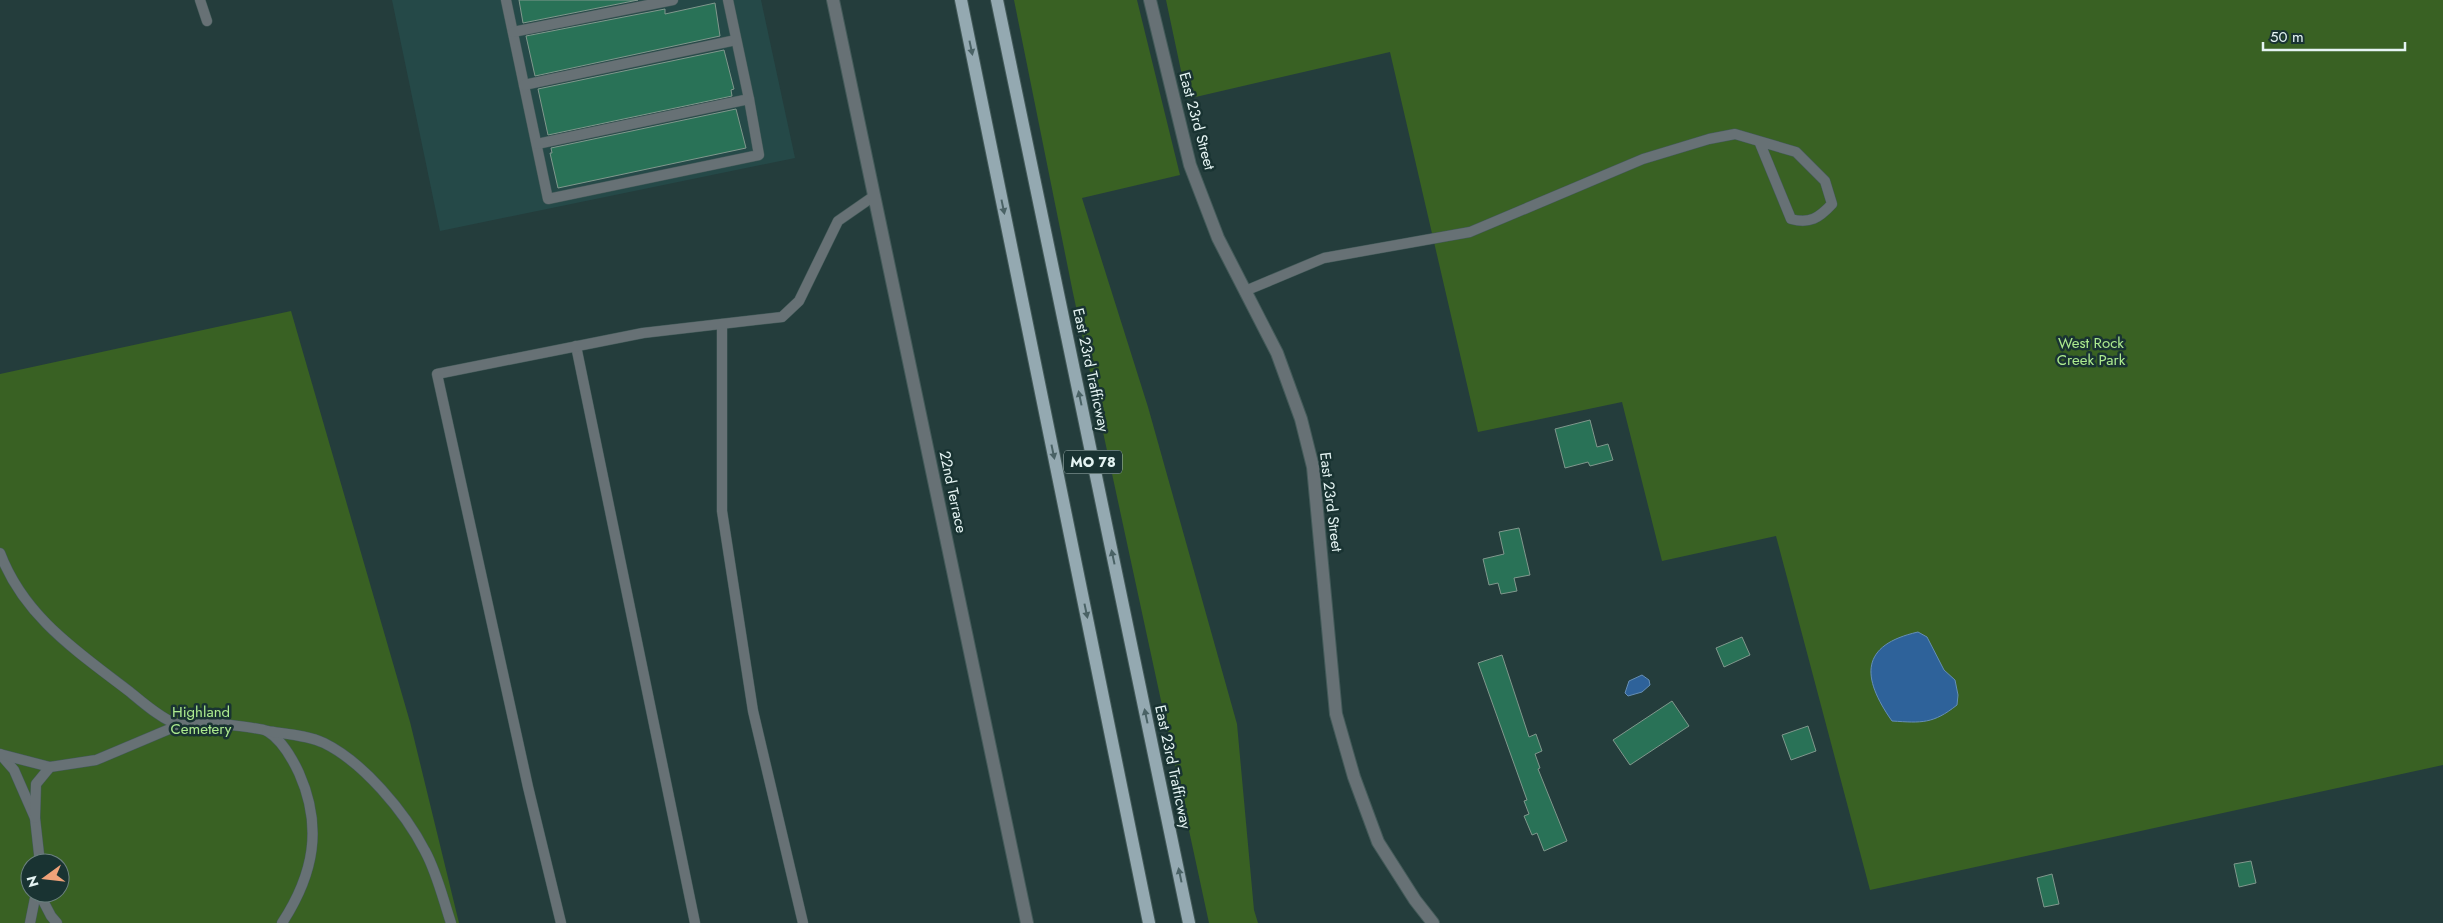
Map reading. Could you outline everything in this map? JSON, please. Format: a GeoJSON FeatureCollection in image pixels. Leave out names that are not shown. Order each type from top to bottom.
{"type":"FeatureCollection","features":[{"type":"Feature","properties":{"kind":"main road","name":"MO 78"},"geometry":{"type":"LineString","coordinates":[[961,0],[1149,923]]}},
{"type":"Feature","properties":{"kind":"main road","name":"East 23rd Trafficway"},"geometry":{"type":"LineString","coordinates":[[997,0],[1190,923]]}},
{"type":"Feature","properties":{"kind":"street","name":"22nd Terrace"},"geometry":{"type":"LineString","coordinates":[[833,0],[1027,923]]}},
{"type":"Feature","properties":{"kind":"street","name":"East 23rd Street"},"geometry":{"type":"LineString","coordinates":[[1150,0],[1190,165],[1218,238],[1277,353],[1301,419],[1313,467],[1336,714],[1354,777],[1378,842],[1415,900],[1433,923]]}},
{"type":"Feature","properties":{"kind":"lane"},"geometry":{"type":"LineString","coordinates":[[200,0],[207,21]]}},
{"type":"Feature","properties":{"kind":"lane"},"geometry":{"type":"LineString","coordinates":[[506,0],[548,199],[759,155],[728,0]]}},
{"type":"Feature","properties":{"kind":"lane"},"geometry":{"type":"LineString","coordinates":[[513,32],[673,0]]}},
{"type":"Feature","properties":{"kind":"lane"},"geometry":{"type":"LineString","coordinates":[[524,85],[736,40]]}},
{"type":"Feature","properties":{"kind":"lane"},"geometry":{"type":"LineString","coordinates":[[537,144],[749,99]]}},
{"type":"Feature","properties":{"kind":"lane"},"geometry":{"type":"LineString","coordinates":[[1245,291],[1324,258],[1470,232],[1643,158],[1709,139],[1735,134],[1759,141],[1796,152],[1825,181],[1832,204],[1821,215],[1804,223],[1791,219],[1759,141]]}},
{"type":"Feature","properties":{"kind":"lane"},"geometry":{"type":"LineString","coordinates":[[562,923],[528,787],[437,374],[642,333],[782,317],[799,301],[838,220],[874,196]]}},
{"type":"Feature","properties":{"kind":"lane"},"geometry":{"type":"LineString","coordinates":[[722,324],[722,512],[753,711],[803,923]]}},
{"type":"Feature","properties":{"kind":"lane"},"geometry":{"type":"LineString","coordinates":[[576,346],[695,923]]}},
{"type":"Feature","properties":{"kind":"lane"},"geometry":{"type":"LineString","coordinates":[[0,553],[22,597],[49,628],[74,651],[155,712],[179,725]]}},
{"type":"Feature","properties":{"kind":"lane"},"geometry":{"type":"LineString","coordinates":[[0,754],[50,767],[96,760],[179,725],[203,722],[266,730],[323,743],[352,761],[405,817],[426,852],[451,923]]}},
{"type":"Feature","properties":{"kind":"lane"},"geometry":{"type":"LineString","coordinates":[[266,730],[289,753],[309,796],[313,825],[312,859],[302,886],[282,923]]}},
{"type":"Feature","properties":{"kind":"lane"},"geometry":{"type":"LineString","coordinates":[[0,754],[14,770],[35,818]]}},
{"type":"Feature","properties":{"kind":"lane"},"geometry":{"type":"LineString","coordinates":[[39,853],[35,818],[36,784],[50,767]]}},
{"type":"Feature","properties":{"kind":"lane"},"geometry":{"type":"LineString","coordinates":[[30,923],[35,903]]}},
{"type":"Feature","properties":{"kind":"lane"},"geometry":{"type":"LineString","coordinates":[[43,903],[58,923]]}},
{"type":"Feature","properties":{"kind":"shaded area"},"geometry":{"type":"Polygon","coordinates":[[[392,0],[761,0],[795,158],[440,231],[392,0]]]}},
{"type":"Feature","properties":{"kind":"green space"},"geometry":{"type":"Polygon","coordinates":[[[1014,0],[1137,0],[1180,175],[1082,198],[1148,407],[1237,724],[1254,910],[1258,923],[1209,923],[1073,293],[1014,0]]]}},
{"type":"Feature","properties":{"kind":"green space","name":"West Rock Creek Park"},"geometry":{"type":"Polygon","coordinates":[[[1166,0],[2443,0],[2443,765],[1870,890],[1776,536],[1662,561],[1622,402],[1478,432],[1390,52],[1187,99],[1166,0]]]}},
{"type":"Feature","properties":{"kind":"green space","name":"Highland Cemetery"},"geometry":{"type":"Polygon","coordinates":[[[291,311],[410,722],[459,923],[0,923],[0,374],[291,311]]]}},
{"type":"Feature","properties":{"kind":"water"},"geometry":{"type":"Polygon","coordinates":[[[1918,632],[1927,637],[1944,670],[1955,680],[1958,695],[1957,705],[1941,716],[1927,721],[1892,721],[1875,690],[1871,677],[1872,665],[1876,654],[1885,645],[1918,632]]]}},
{"type":"Feature","properties":{"kind":"water"},"geometry":{"type":"Polygon","coordinates":[[[1642,675],[1649,680],[1650,685],[1642,692],[1628,696],[1625,693],[1629,681],[1642,675]]]}},
{"type":"Feature","properties":{"kind":"building"},"geometry":{"type":"Polygon","coordinates":[[[519,0],[638,0],[523,23],[519,0]]]}},
{"type":"Feature","properties":{"kind":"building"},"geometry":{"type":"Polygon","coordinates":[[[715,3],[720,36],[535,76],[526,36],[665,9],[665,14],[715,3]]]}},
{"type":"Feature","properties":{"kind":"building"},"geometry":{"type":"Polygon","coordinates":[[[724,50],[734,89],[731,90],[732,96],[548,135],[538,89],[724,50]]]}},
{"type":"Feature","properties":{"kind":"building"},"geometry":{"type":"Polygon","coordinates":[[[736,109],[746,148],[558,188],[550,153],[552,153],[551,148],[736,109]]]}},
{"type":"Feature","properties":{"kind":"building"},"geometry":{"type":"Polygon","coordinates":[[[1590,420],[1597,447],[1608,444],[1613,460],[1590,466],[1588,462],[1565,468],[1555,429],[1590,420]]]}},
{"type":"Feature","properties":{"kind":"building"},"geometry":{"type":"Polygon","coordinates":[[[1519,528],[1530,575],[1514,578],[1517,591],[1501,594],[1498,583],[1489,585],[1483,559],[1504,554],[1499,532],[1519,528]]]}},
{"type":"Feature","properties":{"kind":"building"},"geometry":{"type":"Polygon","coordinates":[[[1742,637],[1750,655],[1724,667],[1716,648],[1742,637]]]}},
{"type":"Feature","properties":{"kind":"building"},"geometry":{"type":"Polygon","coordinates":[[[1502,655],[1529,737],[1536,734],[1542,751],[1535,754],[1540,768],[1538,769],[1567,841],[1544,851],[1537,833],[1532,835],[1524,816],[1529,814],[1524,801],[1527,800],[1478,663],[1502,655]]]}},
{"type":"Feature","properties":{"kind":"building"},"geometry":{"type":"Polygon","coordinates":[[[1672,701],[1689,726],[1630,765],[1613,740],[1672,701]]]}},
{"type":"Feature","properties":{"kind":"building"},"geometry":{"type":"Polygon","coordinates":[[[1808,726],[1816,751],[1791,760],[1782,735],[1808,726]]]}},
{"type":"Feature","properties":{"kind":"building"},"geometry":{"type":"Polygon","coordinates":[[[2251,861],[2256,883],[2239,887],[2234,864],[2251,861]]]}},
{"type":"Feature","properties":{"kind":"building"},"geometry":{"type":"Polygon","coordinates":[[[2052,874],[2059,904],[2044,907],[2037,878],[2052,874]]]}}]}
